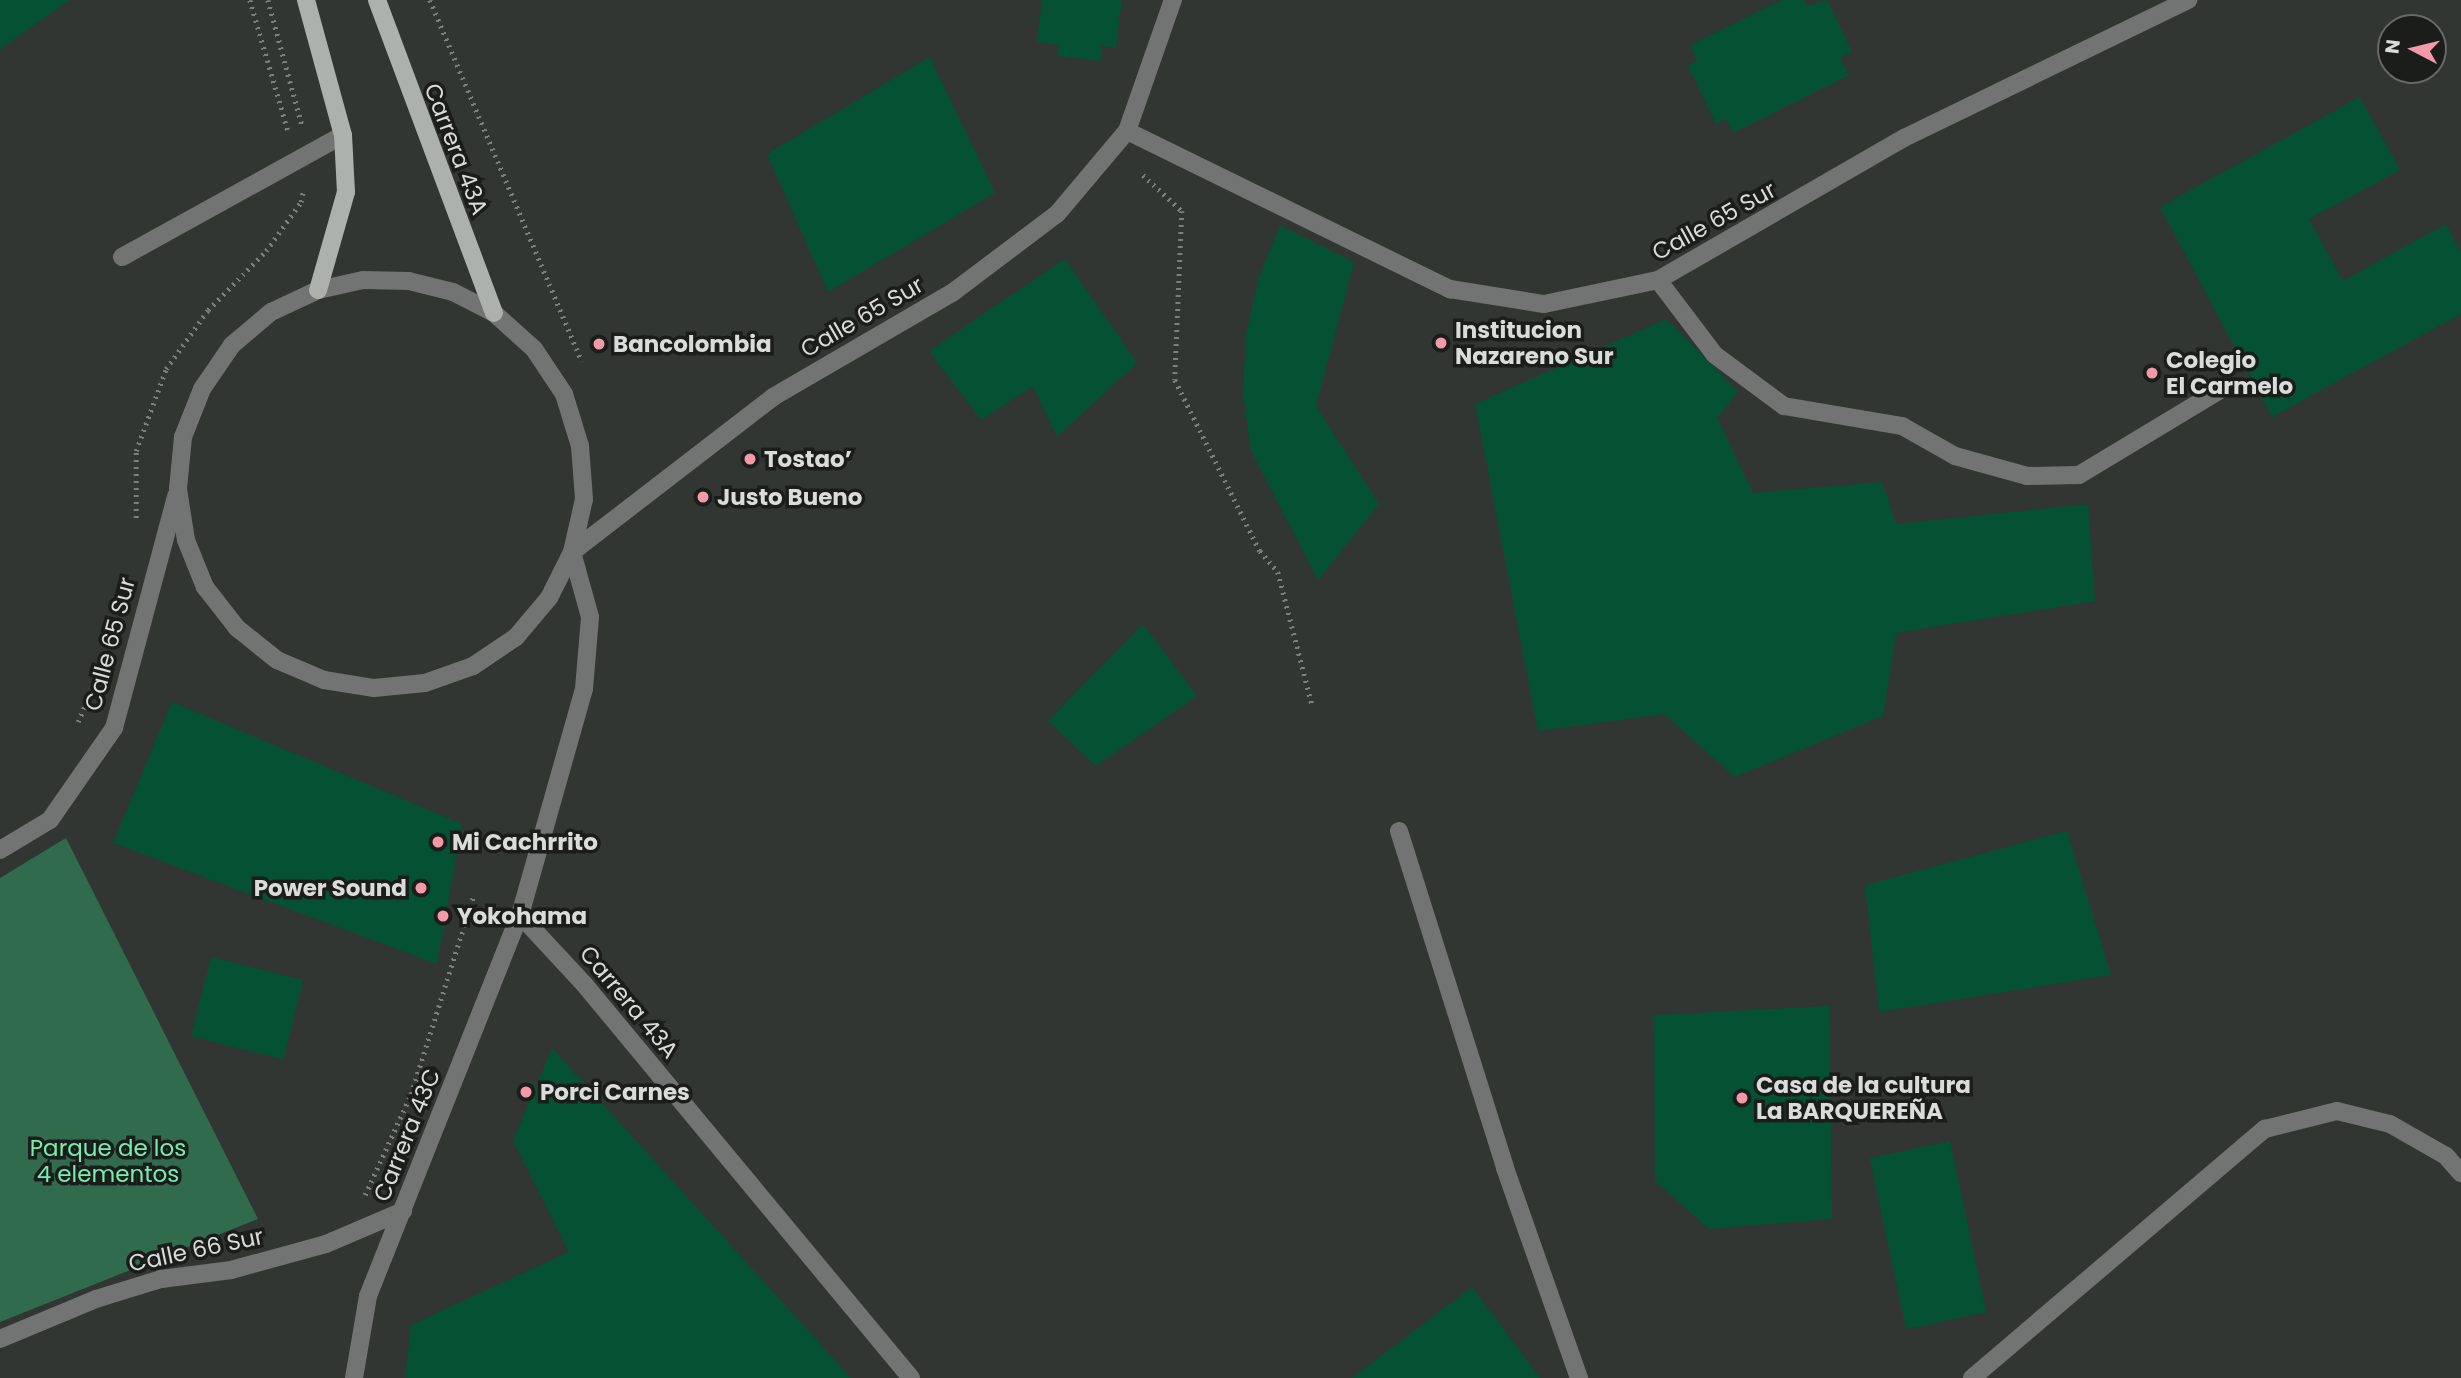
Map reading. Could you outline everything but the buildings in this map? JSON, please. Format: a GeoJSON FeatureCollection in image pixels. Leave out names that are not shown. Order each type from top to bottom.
{"type":"FeatureCollection","features":[{"type":"Feature","properties":{"kind":"main road"},"geometry":{"type":"LineString","coordinates":[[306,0],[343,135],[346,192],[318,290]]}},
{"type":"Feature","properties":{"kind":"main road","name":"Carrera 43A"},"geometry":{"type":"LineString","coordinates":[[377,0],[494,313]]}},
{"type":"Feature","properties":{"kind":"street","name":"Calle 65 Sur"},"geometry":{"type":"LineString","coordinates":[[572,552],[773,397],[952,293],[1057,214],[1115,152],[1127,131],[1173,0]]}},
{"type":"Feature","properties":{"kind":"street","name":"Calle 65 Sur"},"geometry":{"type":"LineString","coordinates":[[1127,131],[1450,289],[1544,304],[1658,280],[1904,138],[2188,0]]}},
{"type":"Feature","properties":{"kind":"street"},"geometry":{"type":"LineString","coordinates":[[122,257],[302,154],[343,135]]}},
{"type":"Feature","properties":{"kind":"street"},"geometry":{"type":"LineString","coordinates":[[363,280],[409,281],[453,292],[494,313],[534,349],[564,394],[580,446],[583,486],[572,552],[532,617],[473,666],[425,683],[374,688],[324,680],[277,660],[237,628],[205,587],[186,540],[178,489],[183,437],[202,388],[232,345],[271,312],[318,290],[363,280]]}},
{"type":"Feature","properties":{"kind":"street"},"geometry":{"type":"LineString","coordinates":[[1658,280],[1715,355],[1784,406],[1902,426],[1955,456],[2027,476],[2079,475],[2225,387]]}},
{"type":"Feature","properties":{"kind":"street","name":"Calle 65 Sur"},"geometry":{"type":"LineString","coordinates":[[0,850],[50,820],[114,728],[178,489]]}},
{"type":"Feature","properties":{"kind":"street"},"geometry":{"type":"LineString","coordinates":[[520,915],[584,690],[590,617],[572,552]]}},
{"type":"Feature","properties":{"kind":"street"},"geometry":{"type":"LineString","coordinates":[[1399,831],[1504,1168],[1578,1378]]}},
{"type":"Feature","properties":{"kind":"street","name":"Carrera 43C"},"geometry":{"type":"LineString","coordinates":[[354,1378],[368,1296],[520,915]]}},
{"type":"Feature","properties":{"kind":"street","name":"Carrera 43A"},"geometry":{"type":"LineString","coordinates":[[520,915],[584,984],[911,1378]]}},
{"type":"Feature","properties":{"kind":"street"},"geometry":{"type":"LineString","coordinates":[[1972,1378],[2265,1129],[2337,1111],[2390,1124],[2446,1156],[2461,1173]]}},
{"type":"Feature","properties":{"kind":"street","name":"Calle 66 Sur"},"geometry":{"type":"LineString","coordinates":[[0,1339],[96,1299],[161,1279],[231,1270],[326,1244],[403,1211]]}},
{"type":"Feature","properties":{"kind":"path"},"geometry":{"type":"LineString","coordinates":[[250,0],[302,154]]}},
{"type":"Feature","properties":{"kind":"path"},"geometry":{"type":"LineString","coordinates":[[268,0],[302,154]]}},
{"type":"Feature","properties":{"kind":"path"},"geometry":{"type":"LineString","coordinates":[[430,0],[586,372]]}},
{"type":"Feature","properties":{"kind":"path"},"geometry":{"type":"LineString","coordinates":[[1115,152],[1182,211],[1175,380],[1260,551],[1278,572],[1312,704]]}},
{"type":"Feature","properties":{"kind":"path"},"geometry":{"type":"LineString","coordinates":[[360,1205],[411,1094],[473,897]]}},
{"type":"Feature","properties":{"kind":"green space","name":"Parque de los 4 elementos"},"geometry":{"type":"Polygon","coordinates":[[[66,838],[258,1219],[0,1322],[0,878],[66,838]]]}},
{"type":"Feature","properties":{"kind":"place","name":"Institucion Nazareno Sur"},"geometry":{"type":"Point","coordinates":[1441,343]}},
{"type":"Feature","properties":{"kind":"place","name":"Bancolombia"},"geometry":{"type":"Point","coordinates":[599,344]}},
{"type":"Feature","properties":{"kind":"place","name":"Colegio El Carmelo"},"geometry":{"type":"Point","coordinates":[2152,373]}},
{"type":"Feature","properties":{"kind":"place","name":"Tostao’"},"geometry":{"type":"Point","coordinates":[750,459]}},
{"type":"Feature","properties":{"kind":"place","name":"Justo Bueno"},"geometry":{"type":"Point","coordinates":[703,497]}},
{"type":"Feature","properties":{"kind":"place","name":"Mi Cachrrito"},"geometry":{"type":"Point","coordinates":[438,842]}},
{"type":"Feature","properties":{"kind":"place","name":"Power Sound"},"geometry":{"type":"Point","coordinates":[421,888]}},
{"type":"Feature","properties":{"kind":"place","name":"Yokohama"},"geometry":{"type":"Point","coordinates":[443,916]}},
{"type":"Feature","properties":{"kind":"place","name":"Porci Carnes"},"geometry":{"type":"Point","coordinates":[526,1092]}},
{"type":"Feature","properties":{"kind":"place","name":"Casa de la cultura La BARQUEREÑA"},"geometry":{"type":"Point","coordinates":[1742,1098]}}]}
